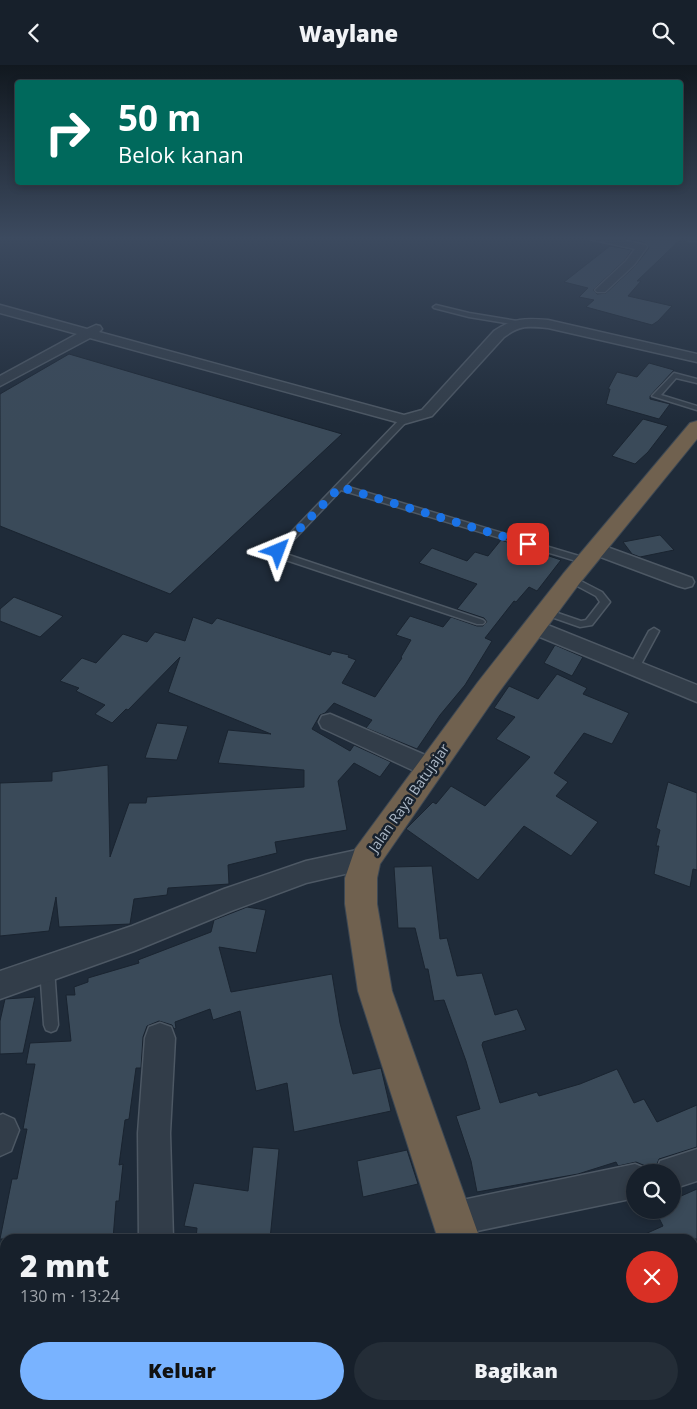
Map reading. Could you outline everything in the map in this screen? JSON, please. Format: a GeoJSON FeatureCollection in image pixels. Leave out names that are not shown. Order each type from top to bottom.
{"type":"FeatureCollection","features":[{"type":"Feature","properties":{"kind":"highway","name":"Jalan Raya Batujajar"},"geometry":{"type":"LineString","coordinates":[[456,1229],[376,991],[361,904],[361,878],[370,852],[486,689],[584,563],[697,427]]}},
{"type":"Feature","properties":{"kind":"street"},"geometry":{"type":"LineString","coordinates":[[0,300],[102,325],[238,366],[385,406],[394,408],[411,405]]}},
{"type":"Feature","properties":{"kind":"street"},"geometry":{"type":"LineString","coordinates":[[0,309],[404,420],[427,413],[499,334],[517,323],[548,323],[697,358]]}},
{"type":"Feature","properties":{"kind":"street"},"geometry":{"type":"LineString","coordinates":[[467,350],[501,321],[519,317],[550,318],[697,350]]}},
{"type":"Feature","properties":{"kind":"street"},"geometry":{"type":"LineString","coordinates":[[0,382],[102,325]]}},
{"type":"Feature","properties":{"kind":"street"},"geometry":{"type":"LineString","coordinates":[[623,355],[642,359]]}},
{"type":"Feature","properties":{"kind":"street"},"geometry":{"type":"LineString","coordinates":[[660,364],[697,374]]}},
{"type":"Feature","properties":{"kind":"street"},"geometry":{"type":"LineString","coordinates":[[584,563],[685,581]]}},
{"type":"Feature","properties":{"kind":"street"},"geometry":{"type":"LineString","coordinates":[[541,620],[634,668],[697,695]]}},
{"type":"Feature","properties":{"kind":"street"},"geometry":{"type":"LineString","coordinates":[[330,722],[422,779]]}},
{"type":"Feature","properties":{"kind":"street"},"geometry":{"type":"LineString","coordinates":[[0,985],[134,937],[306,871],[370,852]]}},
{"type":"Feature","properties":{"kind":"street"},"geometry":{"type":"LineString","coordinates":[[156,1234],[154,1133],[160,1038]]}},
{"type":"Feature","properties":{"kind":"street"},"geometry":{"type":"LineString","coordinates":[[681,1170],[697,1165]]}},
{"type":"Feature","properties":{"kind":"street"},"geometry":{"type":"LineString","coordinates":[[456,1229],[626,1183]]}},
{"type":"Feature","properties":{"kind":"lane"},"geometry":{"type":"LineString","coordinates":[[436,307],[517,323]]}},
{"type":"Feature","properties":{"kind":"lane"},"geometry":{"type":"LineString","coordinates":[[697,381],[674,375],[656,395],[697,408]]}},
{"type":"Feature","properties":{"kind":"lane"},"geometry":{"type":"LineString","coordinates":[[404,420],[278,551],[282,556],[480,622]]}},
{"type":"Feature","properties":{"kind":"lane"},"geometry":{"type":"LineString","coordinates":[[340,487],[584,563],[599,594],[605,601],[589,623],[580,624],[541,620]]}},
{"type":"Feature","properties":{"kind":"lane"},"geometry":{"type":"LineString","coordinates":[[634,668],[654,631]]}},
{"type":"Feature","properties":{"kind":"lane"},"geometry":{"type":"LineString","coordinates":[[47,968],[51,1025]]}},
{"type":"Feature","properties":{"kind":"building"},"geometry":{"type":"Polygon","coordinates":[[[594,300],[644,300],[672,306],[652,325],[586,307],[594,300]]]}},
{"type":"Feature","properties":{"kind":"building"},"geometry":{"type":"Polygon","coordinates":[[[69,354],[342,434],[170,594],[0,526],[0,394],[69,354]]]}},
{"type":"Feature","properties":{"kind":"building"},"geometry":{"type":"Polygon","coordinates":[[[649,363],[674,370],[650,396],[650,399],[670,404],[659,419],[606,404],[610,389],[608,389],[617,372],[637,377],[649,363]]]}},
{"type":"Feature","properties":{"kind":"building"},"geometry":{"type":"Polygon","coordinates":[[[643,419],[668,426],[648,452],[635,464],[612,456],[643,419]]]}},
{"type":"Feature","properties":{"kind":"building"},"geometry":{"type":"Polygon","coordinates":[[[660,535],[674,550],[640,557],[632,554],[623,542],[660,535]]]}},
{"type":"Feature","properties":{"kind":"building"},"geometry":{"type":"Polygon","coordinates":[[[501,540],[561,560],[537,591],[529,587],[516,602],[514,601],[485,638],[492,641],[465,685],[440,715],[417,749],[366,728],[372,720],[334,703],[325,713],[320,715],[312,729],[350,751],[354,745],[391,762],[380,777],[354,763],[338,781],[347,830],[275,842],[277,853],[228,865],[229,884],[168,888],[167,895],[134,899],[130,924],[59,927],[56,897],[49,931],[0,936],[0,783],[52,781],[52,772],[108,765],[110,857],[129,803],[146,803],[147,797],[304,787],[304,770],[218,763],[228,730],[271,734],[168,692],[180,657],[128,710],[126,709],[112,723],[95,714],[105,705],[76,691],[79,688],[60,681],[82,658],[96,663],[123,634],[147,642],[155,632],[185,641],[193,617],[212,624],[217,618],[330,655],[332,651],[349,655],[348,657],[356,660],[342,683],[375,697],[402,658],[411,640],[396,635],[410,616],[443,627],[451,617],[477,626],[483,626],[487,622],[484,618],[457,609],[477,584],[419,563],[432,548],[467,561],[475,552],[488,556],[501,540]]]}},
{"type":"Feature","properties":{"kind":"building"},"geometry":{"type":"Polygon","coordinates":[[[14,597],[63,616],[40,637],[0,621],[0,609],[14,597]]]}},
{"type":"Feature","properties":{"kind":"building"},"geometry":{"type":"Polygon","coordinates":[[[555,645],[583,657],[572,676],[544,663],[555,645]]]}},
{"type":"Feature","properties":{"kind":"building"},"geometry":{"type":"Polygon","coordinates":[[[557,674],[587,688],[583,694],[629,713],[612,744],[584,733],[554,773],[568,782],[556,796],[598,822],[571,856],[524,826],[478,880],[406,829],[433,802],[436,804],[451,786],[485,806],[530,757],[496,739],[515,717],[494,708],[509,686],[538,699],[557,674]]]}},
{"type":"Feature","properties":{"kind":"building"},"geometry":{"type":"Polygon","coordinates":[[[157,723],[188,726],[177,760],[145,758],[157,723]]]}},
{"type":"Feature","properties":{"kind":"building"},"geometry":{"type":"Polygon","coordinates":[[[668,782],[697,793],[697,870],[693,869],[690,887],[654,874],[659,846],[656,846],[660,830],[656,828],[668,782]]]}},
{"type":"Feature","properties":{"kind":"building"},"geometry":{"type":"Polygon","coordinates":[[[432,866],[440,939],[447,938],[457,976],[482,973],[495,1015],[517,1009],[526,1030],[483,1042],[482,1045],[500,1103],[537,1092],[539,1096],[580,1084],[617,1069],[634,1103],[644,1099],[657,1122],[697,1105],[697,1147],[659,1159],[657,1164],[641,1164],[636,1162],[618,1166],[616,1162],[578,1174],[477,1192],[471,1161],[456,1116],[480,1109],[466,1061],[444,1000],[434,1001],[428,969],[425,969],[415,928],[398,928],[394,867],[432,866]]]}},
{"type":"Feature","properties":{"kind":"building"},"geometry":{"type":"Polygon","coordinates":[[[247,907],[266,910],[256,953],[219,947],[231,992],[332,974],[340,1023],[353,1074],[381,1068],[391,1111],[294,1132],[287,1083],[256,1091],[240,1011],[213,1020],[210,1009],[175,1022],[176,1028],[174,1029],[172,1025],[159,1021],[147,1026],[143,1037],[141,1068],[136,1068],[129,1119],[125,1120],[119,1165],[123,1164],[119,1201],[116,1201],[113,1234],[1,1234],[12,1179],[17,1179],[27,1129],[23,1129],[35,1064],[26,1064],[30,1043],[71,1041],[66,995],[75,995],[74,987],[88,982],[88,978],[139,963],[138,960],[211,932],[214,920],[247,907]]]}},
{"type":"Feature","properties":{"kind":"building"},"geometry":{"type":"Polygon","coordinates":[[[35,997],[23,1053],[0,1054],[0,1021],[5,999],[35,997]]]}},
{"type":"Feature","properties":{"kind":"building"},"geometry":{"type":"Polygon","coordinates":[[[253,1147],[279,1149],[270,1234],[196,1234],[197,1228],[184,1226],[194,1183],[248,1191],[253,1147]]]}},
{"type":"Feature","properties":{"kind":"building"},"geometry":{"type":"Polygon","coordinates":[[[407,1150],[418,1184],[363,1197],[357,1161],[407,1150]]]}},
{"type":"Feature","properties":{"kind":"building"},"geometry":{"type":"Polygon","coordinates":[[[697,1189],[697,1234],[645,1234],[663,1226],[660,1219],[681,1219],[681,1196],[697,1189]]]}},
{"type":"Feature","properties":{"kind":"route"},"geometry":{"type":"LineString","coordinates":[[278,551],[340,487],[528,544]]}}]}
